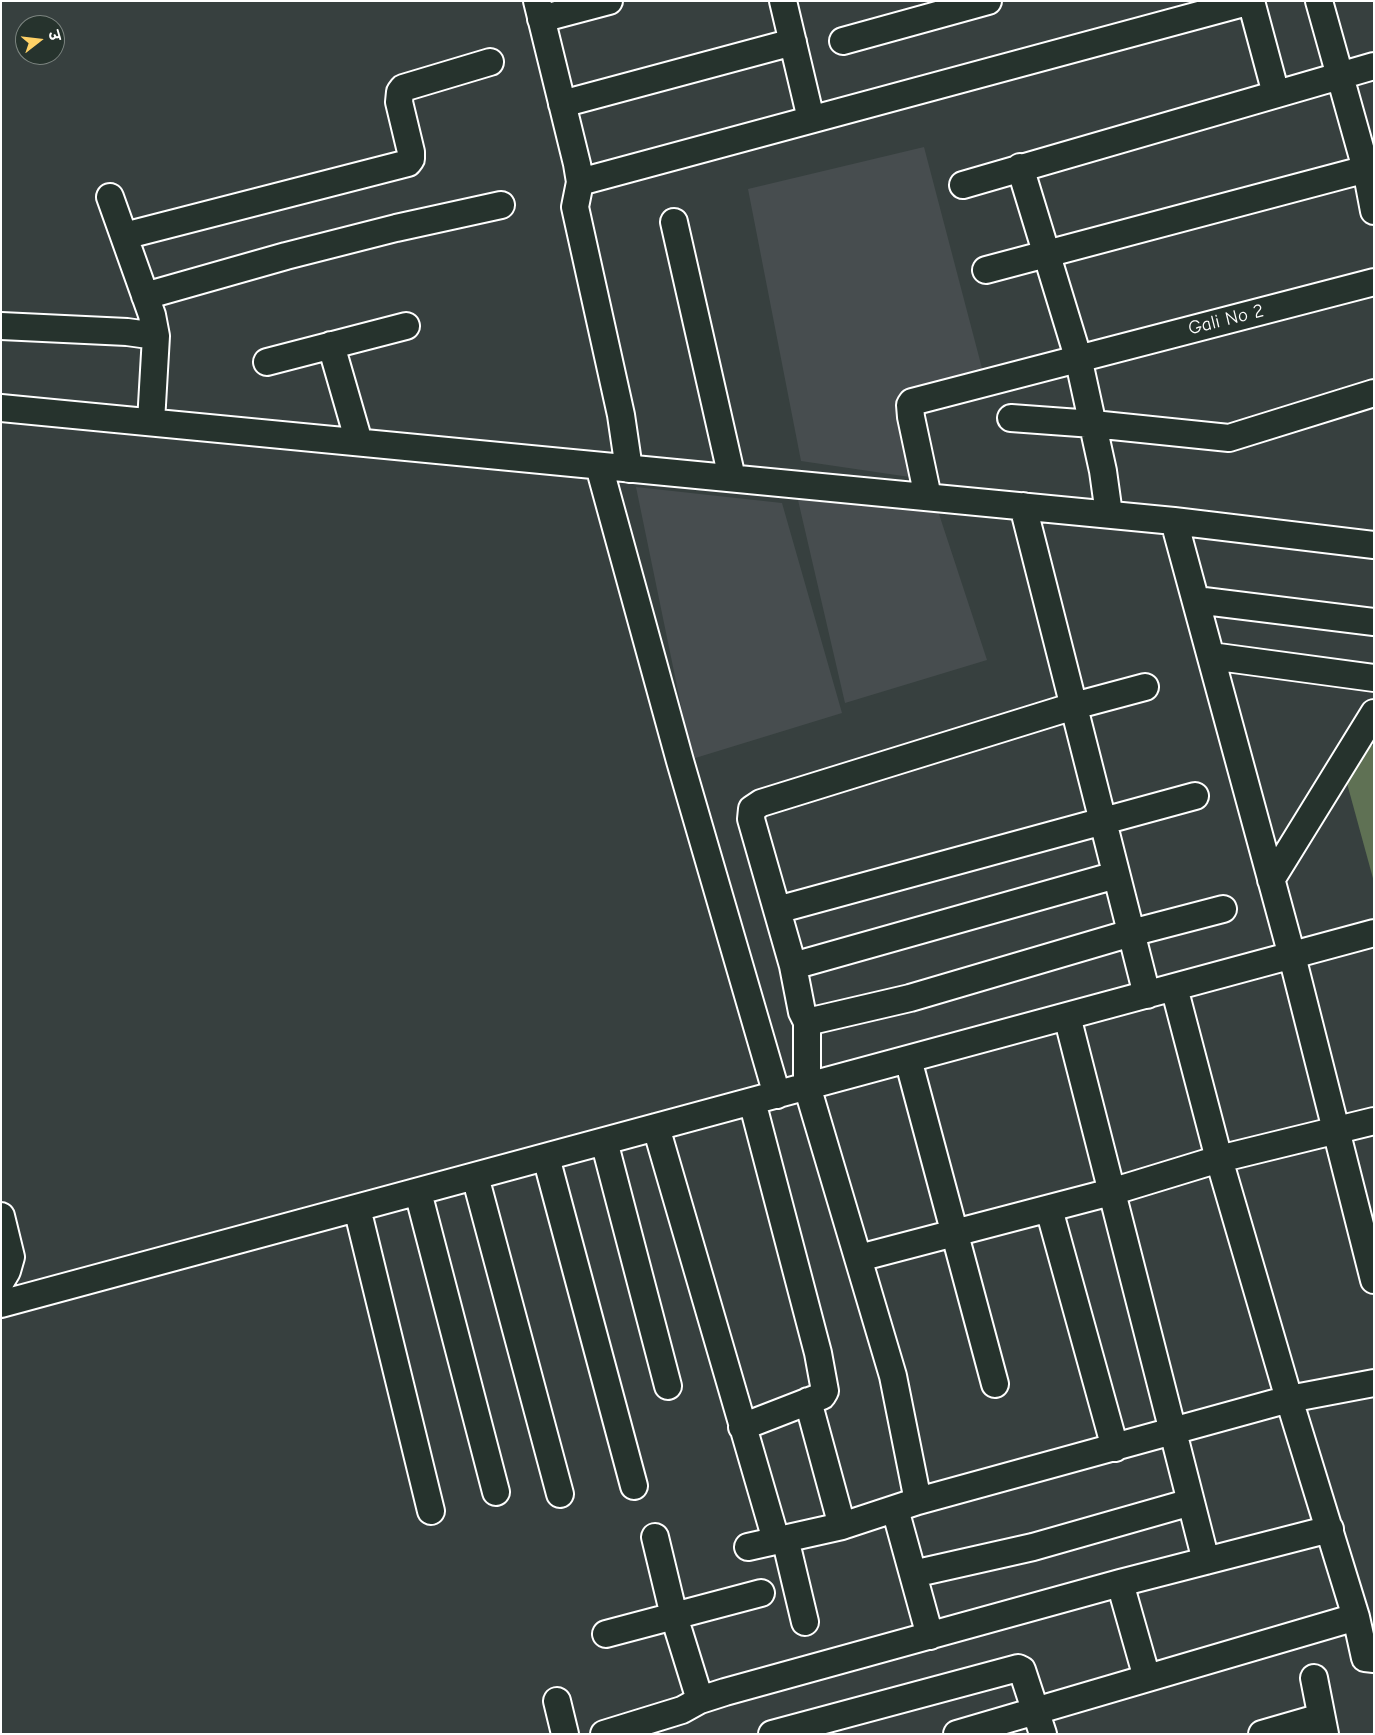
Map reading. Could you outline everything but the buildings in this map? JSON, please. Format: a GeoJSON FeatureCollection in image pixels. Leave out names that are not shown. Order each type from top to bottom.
{"type":"FeatureCollection","features":[{"type":"Feature","properties":{"kind":"street"},"geometry":{"type":"LineString","coordinates":[[609,1],[539,10],[580,182],[575,207],[621,415],[629,468]]}},
{"type":"Feature","properties":{"kind":"street"},"geometry":{"type":"LineString","coordinates":[[783,1],[811,119]]}},
{"type":"Feature","properties":{"kind":"street"},"geometry":{"type":"LineString","coordinates":[[843,42],[988,1]]}},
{"type":"Feature","properties":{"kind":"street"},"geometry":{"type":"LineString","coordinates":[[580,182],[1251,1],[1276,94]]}},
{"type":"Feature","properties":{"kind":"street"},"geometry":{"type":"LineString","coordinates":[[1319,1],[1340,75],[1370,168],[1374,211]]}},
{"type":"Feature","properties":{"kind":"street"},"geometry":{"type":"LineString","coordinates":[[562,104],[793,42]]}},
{"type":"Feature","properties":{"kind":"street"},"geometry":{"type":"LineString","coordinates":[[124,236],[408,162],[411,159],[411,152],[399,102],[402,88],[490,62]]}},
{"type":"Feature","properties":{"kind":"street"},"geometry":{"type":"LineString","coordinates":[[963,185],[1374,66]]}},
{"type":"Feature","properties":{"kind":"street"},"geometry":{"type":"LineString","coordinates":[[1020,168],[1078,357],[1103,471],[1109,514]]}},
{"type":"Feature","properties":{"kind":"street"},"geometry":{"type":"LineString","coordinates":[[986,270],[1370,168]]}},
{"type":"Feature","properties":{"kind":"street"},"geometry":{"type":"LineString","coordinates":[[110,197],[145,296],[156,336],[151,422]]}},
{"type":"Feature","properties":{"kind":"street"},"geometry":{"type":"LineString","coordinates":[[145,296],[396,228],[502,205]]}},
{"type":"Feature","properties":{"kind":"street"},"geometry":{"type":"LineString","coordinates":[[674,222],[732,478]]}},
{"type":"Feature","properties":{"kind":"street","name":"Gali No 2"},"geometry":{"type":"LineString","coordinates":[[928,498],[911,417],[910,405],[912,402],[1078,357],[1374,282]]}},
{"type":"Feature","properties":{"kind":"street"},"geometry":{"type":"LineString","coordinates":[[1,326],[127,332],[156,336]]}},
{"type":"Feature","properties":{"kind":"street"},"geometry":{"type":"LineString","coordinates":[[267,362],[406,326]]}},
{"type":"Feature","properties":{"kind":"street"},"geometry":{"type":"LineString","coordinates":[[331,345],[359,442]]}},
{"type":"Feature","properties":{"kind":"street"},"geometry":{"type":"LineString","coordinates":[[1011,418],[1093,424],[1229,438],[1374,394]]}},
{"type":"Feature","properties":{"kind":"street"},"geometry":{"type":"LineString","coordinates":[[1,408],[1109,514],[1374,545]]}},
{"type":"Feature","properties":{"kind":"street"},"geometry":{"type":"LineString","coordinates":[[600,466],[680,761],[777,1095]]}},
{"type":"Feature","properties":{"kind":"street"},"geometry":{"type":"LineString","coordinates":[[1023,506],[1147,995]]}},
{"type":"Feature","properties":{"kind":"street"},"geometry":{"type":"LineString","coordinates":[[1174,521],[1272,880],[1374,1280]]}},
{"type":"Feature","properties":{"kind":"street"},"geometry":{"type":"LineString","coordinates":[[1196,600],[1374,622]]}},
{"type":"Feature","properties":{"kind":"street"},"geometry":{"type":"LineString","coordinates":[[1211,656],[1374,678]]}},
{"type":"Feature","properties":{"kind":"street"},"geometry":{"type":"LineString","coordinates":[[930,1636],[913,1574],[893,1376],[807,1086],[807,1022],[802,1012],[792,966],[751,819],[752,809],[761,803],[1074,706],[1145,687]]}},
{"type":"Feature","properties":{"kind":"street"},"geometry":{"type":"LineString","coordinates":[[1272,880],[1374,714]]}},
{"type":"Feature","properties":{"kind":"street"},"geometry":{"type":"LineString","coordinates":[[777,910],[1195,796]]}},
{"type":"Feature","properties":{"kind":"street"},"geometry":{"type":"LineString","coordinates":[[792,966],[1116,875]]}},
{"type":"Feature","properties":{"kind":"street"},"geometry":{"type":"LineString","coordinates":[[807,1022],[910,998],[1223,909]]}},
{"type":"Feature","properties":{"kind":"street"},"geometry":{"type":"LineString","coordinates":[[1,1304],[1374,933]]}},
{"type":"Feature","properties":{"kind":"street"},"geometry":{"type":"LineString","coordinates":[[1174,987],[1220,1159],[1289,1399],[1356,1617],[1366,1658],[1374,1659]]}},
{"type":"Feature","properties":{"kind":"street"},"geometry":{"type":"LineString","coordinates":[[1067,1016],[1206,1561]]}},
{"type":"Feature","properties":{"kind":"street"},"geometry":{"type":"LineString","coordinates":[[908,1059],[953,1233],[995,1384]]}},
{"type":"Feature","properties":{"kind":"street"},"geometry":{"type":"LineString","coordinates":[[742,1428],[822,1396],[825,1391],[825,1384],[752,1101]]}},
{"type":"Feature","properties":{"kind":"street"},"geometry":{"type":"LineString","coordinates":[[859,1258],[1111,1192],[1220,1159],[1374,1121]]}},
{"type":"Feature","properties":{"kind":"street"},"geometry":{"type":"LineString","coordinates":[[656,1127],[742,1428],[781,1539],[805,1622]]}},
{"type":"Feature","properties":{"kind":"street"},"geometry":{"type":"LineString","coordinates":[[604,1141],[668,1386]]}},
{"type":"Feature","properties":{"kind":"street"},"geometry":{"type":"LineString","coordinates":[[546,1157],[634,1486]]}},
{"type":"Feature","properties":{"kind":"street"},"geometry":{"type":"LineString","coordinates":[[475,1176],[560,1494]]}},
{"type":"Feature","properties":{"kind":"street"},"geometry":{"type":"LineString","coordinates":[[418,1192],[496,1492]]}},
{"type":"Feature","properties":{"kind":"street"},"geometry":{"type":"LineString","coordinates":[[358,1208],[431,1511]]}},
{"type":"Feature","properties":{"kind":"street"},"geometry":{"type":"LineString","coordinates":[[1049,1209],[1115,1448]]}},
{"type":"Feature","properties":{"kind":"street"},"geometry":{"type":"LineString","coordinates":[[1,1216],[11,1257],[7,1271],[1,1281]]}},
{"type":"Feature","properties":{"kind":"street"},"geometry":{"type":"LineString","coordinates":[[748,1547],[842,1526],[906,1505],[1289,1399],[1374,1384]]}},
{"type":"Feature","properties":{"kind":"street"},"geometry":{"type":"LineString","coordinates":[[808,1401],[842,1526]]}},
{"type":"Feature","properties":{"kind":"street"},"geometry":{"type":"LineString","coordinates":[[913,1574],[1033,1547],[1191,1502]]}},
{"type":"Feature","properties":{"kind":"street"},"geometry":{"type":"LineString","coordinates":[[604,1734],[682,1710],[700,1700],[1120,1583],[1330,1529]]}},
{"type":"Feature","properties":{"kind":"street"},"geometry":{"type":"LineString","coordinates":[[655,1537],[674,1616],[700,1700]]}},
{"type":"Feature","properties":{"kind":"street"},"geometry":{"type":"LineString","coordinates":[[1120,1583],[1147,1678]]}},
{"type":"Feature","properties":{"kind":"street"},"geometry":{"type":"LineString","coordinates":[[606,1634],[761,1593]]}},
{"type":"Feature","properties":{"kind":"street"},"geometry":{"type":"LineString","coordinates":[[957,1734],[1040,1723],[1147,1678],[1356,1617]]}},
{"type":"Feature","properties":{"kind":"street"},"geometry":{"type":"LineString","coordinates":[[772,1734],[982,1680],[1018,1668],[1022,1670],[1040,1723]]}},
{"type":"Feature","properties":{"kind":"street"},"geometry":{"type":"LineString","coordinates":[[1262,1734],[1323,1725],[1314,1678]]}},
{"type":"Feature","properties":{"kind":"street"},"geometry":{"type":"LineString","coordinates":[[557,1701],[565,1734]]}},
{"type":"Feature","properties":{"kind":"shaded area"},"geometry":{"type":"Polygon","coordinates":[[[924,147],[989,395],[918,405],[937,481],[801,461],[748,189],[924,147]]]}},
{"type":"Feature","properties":{"kind":"shaded area"},"geometry":{"type":"Polygon","coordinates":[[[636,487],[782,503],[842,713],[692,759],[636,487]]]}},
{"type":"Feature","properties":{"kind":"shaded area"},"geometry":{"type":"Polygon","coordinates":[[[798,500],[938,511],[987,660],[845,703],[798,500]]]}},
{"type":"Feature","properties":{"kind":"green space"},"geometry":{"type":"Polygon","coordinates":[[[1374,745],[1374,882],[1339,754],[1374,745]]]}}]}
